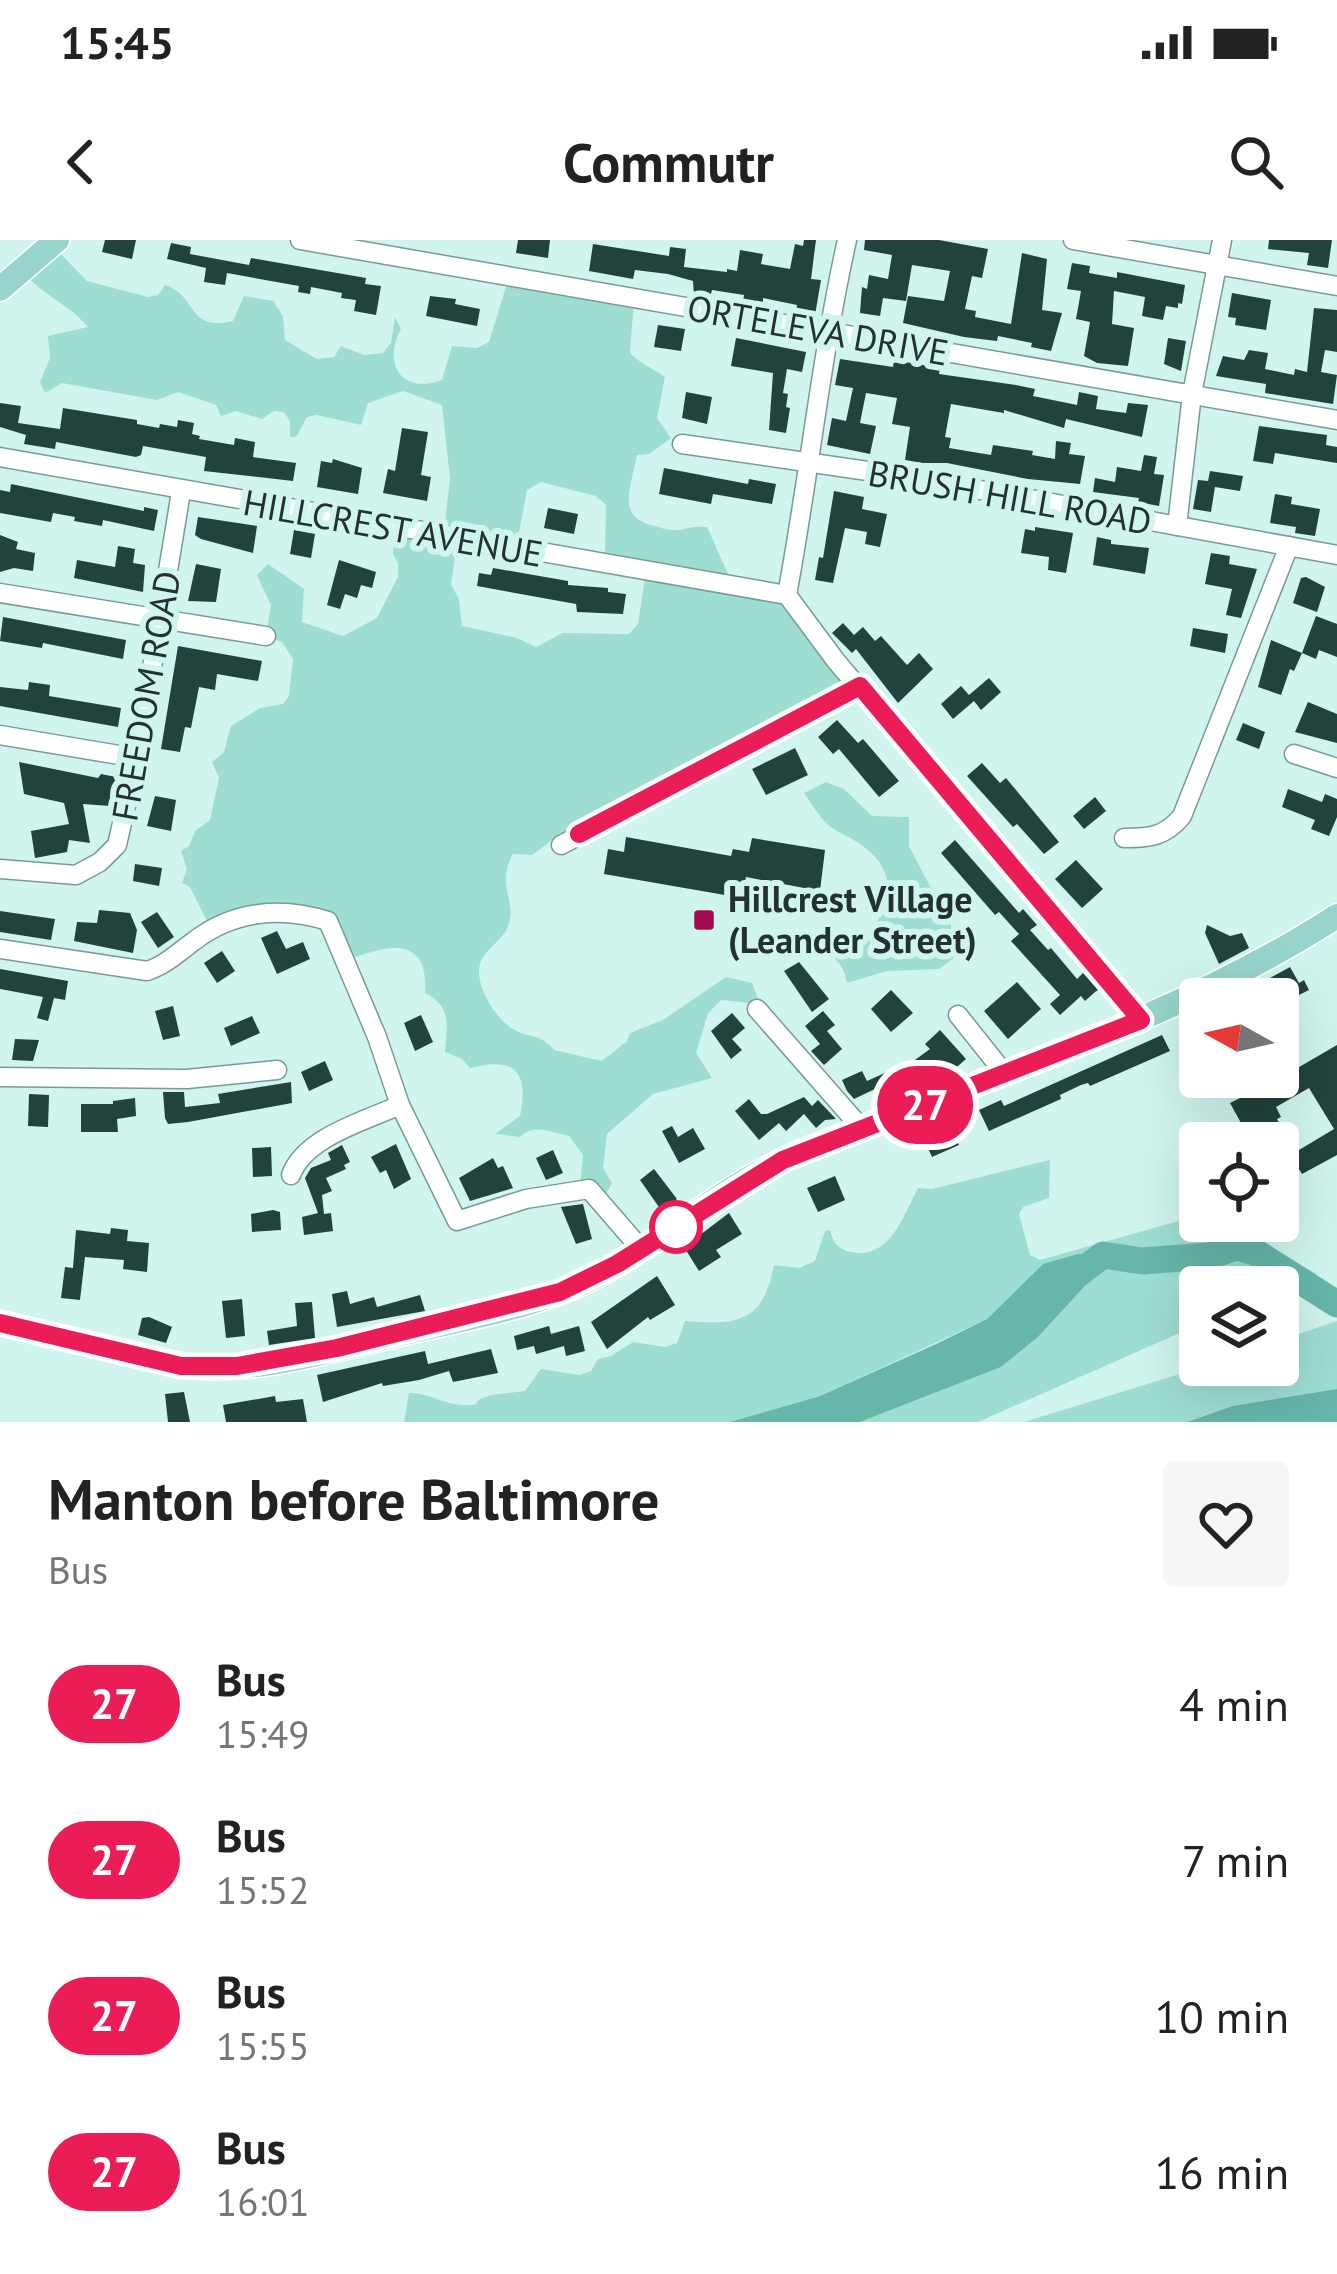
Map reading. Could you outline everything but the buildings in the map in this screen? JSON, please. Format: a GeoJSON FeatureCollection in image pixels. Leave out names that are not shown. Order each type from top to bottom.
{"type":"FeatureCollection","features":[{"type":"Feature","properties":{"kind":"main road"},"geometry":{"type":"LineString","coordinates":[[0,289],[57,240]]}},
{"type":"Feature","properties":{"kind":"main road"},"geometry":{"type":"LineString","coordinates":[[0,1323],[181,1366],[237,1366],[337,1348],[537,1300],[599,1275],[764,1171],[1141,1020],[1242,973],[1337,916]]}},
{"type":"Feature","properties":{"kind":"street","name":"ORTELEVA DRIVE"},"geometry":{"type":"LineString","coordinates":[[299,240],[1337,420]]}},
{"type":"Feature","properties":{"kind":"street"},"geometry":{"type":"LineString","coordinates":[[848,240],[827,331],[812,462],[787,595],[1141,1020]]}},
{"type":"Feature","properties":{"kind":"street"},"geometry":{"type":"LineString","coordinates":[[1177,526],[1192,394],[1222,240]]}},
{"type":"Feature","properties":{"kind":"street"},"geometry":{"type":"LineString","coordinates":[[1085,241],[1337,286]]}},
{"type":"Feature","properties":{"kind":"street","name":"BRUSH HILL ROAD"},"geometry":{"type":"LineString","coordinates":[[682,444],[812,462],[1337,555]]}},
{"type":"Feature","properties":{"kind":"street","name":"HILLCREST AVENUE"},"geometry":{"type":"LineString","coordinates":[[0,457],[787,595]]}},
{"type":"Feature","properties":{"kind":"street","name":"FREEDOM ROAD"},"geometry":{"type":"LineString","coordinates":[[0,869],[76,875],[110,855],[124,826],[181,492]]}},
{"type":"Feature","properties":{"kind":"street"},"geometry":{"type":"LineString","coordinates":[[1124,838],[1157,836],[1173,828],[1182,816],[1289,546]]}},
{"type":"Feature","properties":{"kind":"street"},"geometry":{"type":"LineString","coordinates":[[0,593],[266,636]]}},
{"type":"Feature","properties":{"kind":"street"},"geometry":{"type":"LineString","coordinates":[[561,844],[860,686]]}},
{"type":"Feature","properties":{"kind":"street"},"geometry":{"type":"LineString","coordinates":[[0,735],[137,758]]}},
{"type":"Feature","properties":{"kind":"street"},"geometry":{"type":"LineString","coordinates":[[1294,754],[1337,768]]}},
{"type":"Feature","properties":{"kind":"street"},"geometry":{"type":"LineString","coordinates":[[0,949],[146,971],[158,968],[213,926],[238,916],[264,913],[328,921],[400,1105],[457,1221],[526,1199],[589,1189],[641,1249]]}},
{"type":"Feature","properties":{"kind":"street"},"geometry":{"type":"LineString","coordinates":[[757,1009],[863,1130]]}},
{"type":"Feature","properties":{"kind":"street"},"geometry":{"type":"LineString","coordinates":[[958,1015],[1005,1074]]}},
{"type":"Feature","properties":{"kind":"street"},"geometry":{"type":"LineString","coordinates":[[0,1077],[187,1079],[277,1070]]}},
{"type":"Feature","properties":{"kind":"street"},"geometry":{"type":"LineString","coordinates":[[291,1175],[296,1161],[310,1148],[400,1105]]}},
{"type":"Feature","properties":{"kind":"shaded area"},"geometry":{"type":"Polygon","coordinates":[[[55,248],[87,281],[148,297],[158,295],[165,285],[207,322],[233,321],[244,296],[273,301],[283,316],[285,340],[317,359],[334,357],[341,346],[364,355],[383,353],[391,343],[395,317],[401,329],[394,354],[399,373],[406,380],[428,384],[442,380],[452,346],[477,348],[489,342],[509,277],[634,300],[630,353],[665,377],[657,418],[671,438],[649,454],[637,455],[630,509],[644,523],[665,529],[707,527],[732,583],[785,594],[852,687],[552,840],[532,855],[513,854],[506,876],[508,926],[482,959],[479,972],[488,1001],[513,1029],[554,1050],[602,1061],[630,1033],[663,1020],[726,977],[752,983],[760,1004],[721,1000],[708,1013],[696,1053],[712,1078],[653,1094],[607,1134],[603,1168],[612,1183],[604,1197],[580,1187],[583,1155],[569,1136],[537,1129],[520,1137],[495,1134],[520,1116],[520,1078],[508,1066],[470,1068],[445,1052],[444,1011],[425,993],[424,974],[413,953],[391,948],[349,960],[326,921],[301,915],[211,929],[190,887],[182,883],[187,869],[181,851],[210,820],[219,778],[212,762],[224,752],[231,726],[260,708],[283,704],[289,696],[293,659],[282,642],[266,636],[271,605],[257,575],[268,564],[304,589],[302,622],[343,636],[377,618],[398,577],[393,554],[395,527],[444,531],[450,478],[442,405],[403,391],[368,403],[361,425],[317,415],[307,417],[296,437],[290,437],[290,421],[284,412],[274,411],[262,419],[236,411],[221,416],[216,405],[178,392],[157,400],[62,383],[45,393],[40,382],[50,358],[48,336],[88,327],[26,275],[55,248]],[[541,482],[527,490],[517,543],[458,537],[451,584],[459,600],[462,626],[536,647],[563,633],[629,634],[638,624],[646,571],[605,561],[606,505],[596,496],[541,482]]]}},
{"type":"Feature","properties":{"kind":"shaded area"},"geometry":{"type":"Polygon","coordinates":[[[826,782],[844,789],[872,816],[909,817],[909,846],[935,896],[949,903],[951,927],[960,935],[980,939],[939,969],[887,971],[847,983],[831,955],[799,945],[812,940],[863,939],[881,915],[888,890],[882,866],[873,855],[827,824],[804,793],[826,782]]]}},
{"type":"Feature","properties":{"kind":"shaded area"},"geometry":{"type":"Polygon","coordinates":[[[1050,1160],[1049,1198],[1023,1207],[1019,1214],[1030,1255],[1040,1260],[1179,1221],[1179,1242],[1257,1242],[1317,1274],[1299,1282],[1299,1266],[1179,1266],[1179,1333],[978,1422],[860,1422],[1001,1367],[1038,1337],[1084,1287],[1043,1264],[987,1319],[820,1396],[730,1422],[404,1422],[409,1393],[475,1405],[489,1396],[525,1391],[541,1369],[579,1375],[591,1371],[598,1359],[633,1342],[665,1347],[677,1343],[685,1321],[720,1322],[745,1316],[763,1299],[774,1265],[799,1268],[815,1261],[825,1231],[830,1230],[840,1248],[873,1251],[892,1236],[918,1188],[932,1189],[1050,1160]]]}},
{"type":"Feature","properties":{"kind":"shaded area"},"geometry":{"type":"Polygon","coordinates":[[[1078,1254],[1103,1255],[1084,1287],[1038,1337],[1001,1367],[860,1422],[730,1422],[820,1396],[936,1344],[987,1319],[1043,1264],[1078,1254]]]}},
{"type":"Feature","properties":{"kind":"shaded area"},"geometry":{"type":"Polygon","coordinates":[[[1337,1321],[1337,1422],[1024,1422],[1179,1374],[1179,1386],[1299,1386],[1299,1334],[1337,1321]]]}},
{"type":"Feature","properties":{"kind":"shaded area"},"geometry":{"type":"Polygon","coordinates":[[[1337,1389],[1337,1422],[1187,1422],[1233,1406],[1337,1389]]]}},
{"type":"Feature","properties":{"kind":"waterway"},"geometry":{"type":"LineString","coordinates":[[1078,1274],[1103,1255],[1142,1261],[1209,1256],[1237,1247],[1255,1252],[1337,1304]]}},
{"type":"Feature","properties":{"kind":"bus line","name":"27"},"geometry":{"type":"LineString","coordinates":[[0,1323],[181,1366],[208,1368],[337,1348],[537,1300],[599,1275],[783,1160],[1141,1020],[860,686],[579,834]]}},
{"type":"Feature","properties":{"kind":"place","name":"Hillcrest Village (Leander Street)"},"geometry":{"type":"Point","coordinates":[704,920]}}]}
